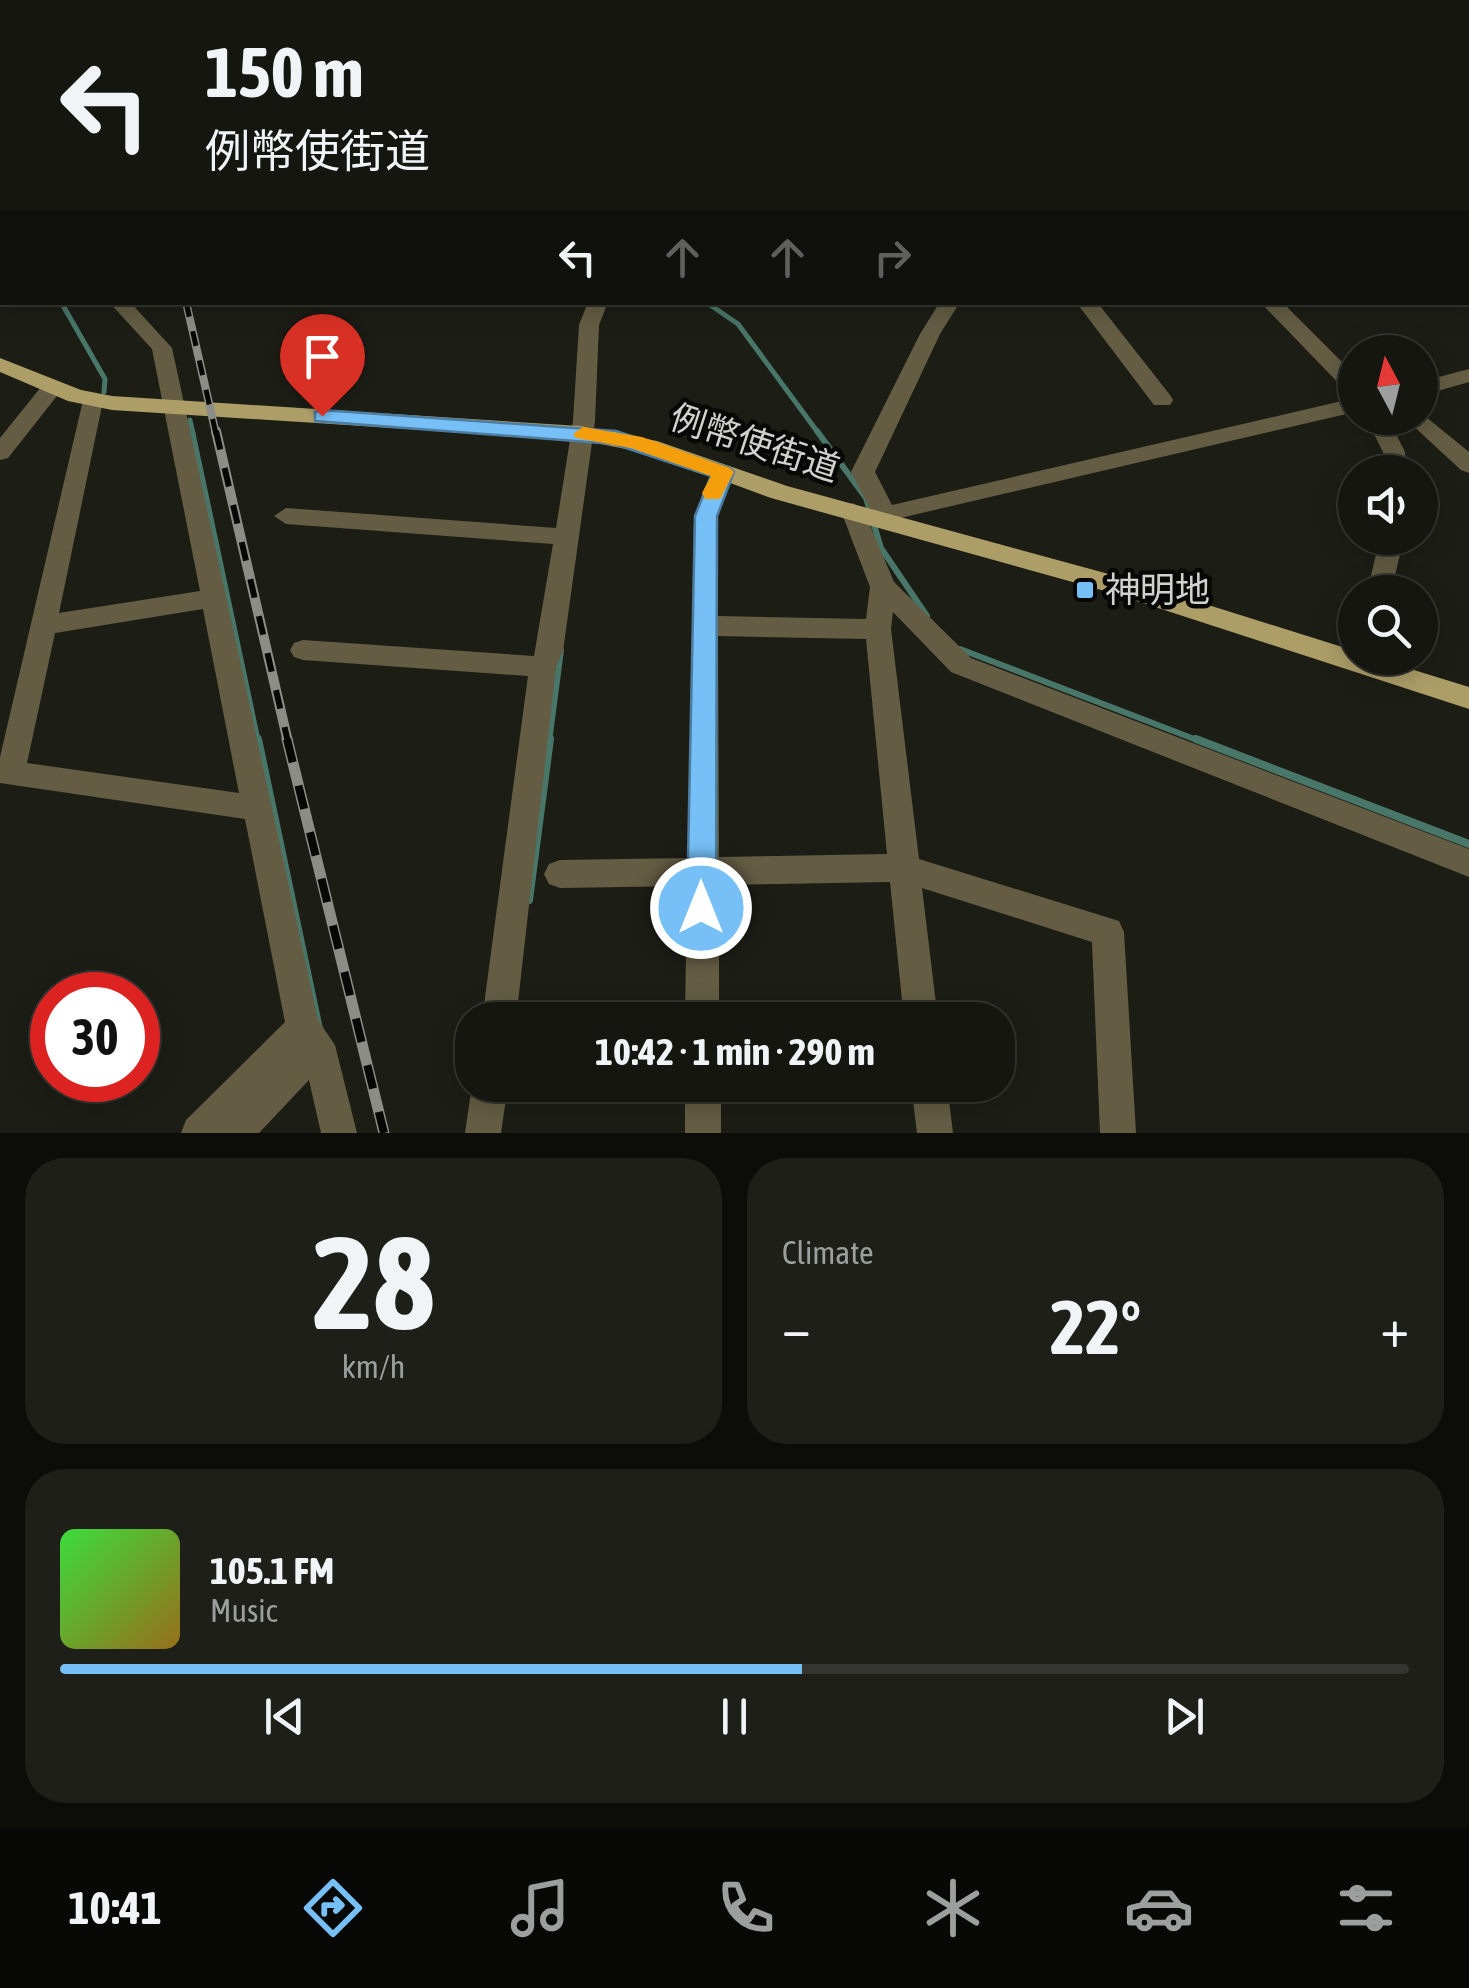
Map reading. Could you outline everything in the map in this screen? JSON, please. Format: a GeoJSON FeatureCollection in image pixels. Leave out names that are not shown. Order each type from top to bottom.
{"type":"FeatureCollection","features":[{"type":"Feature","properties":{"kind":"main road","name":"例幣使街道"},"geometry":{"type":"LineString","coordinates":[[0,364],[92,401],[580,434],[634,442],[723,472],[1338,652]]}},
{"type":"Feature","properties":{"kind":"main road","name":"例幣使街道"},"geometry":{"type":"LineString","coordinates":[[1405,675],[1469,698]]}},
{"type":"Feature","properties":{"kind":"street"},"geometry":{"type":"LineString","coordinates":[[122,305],[162,348],[257,808],[311,1036],[339,1133]]}},
{"type":"Feature","properties":{"kind":"street"},"geometry":{"type":"LineString","coordinates":[[501,1002],[544,667],[568,537],[588,325],[597,305]]}},
{"type":"Feature","properties":{"kind":"street"},"geometry":{"type":"LineString","coordinates":[[919,1002],[878,629],[883,586],[867,514],[863,472],[948,305]]}},
{"type":"Feature","properties":{"kind":"street"},"geometry":{"type":"LineString","coordinates":[[1088,305],[1162,400]]}},
{"type":"Feature","properties":{"kind":"street"},"geometry":{"type":"LineString","coordinates":[[1273,305],[1338,371]]}},
{"type":"Feature","properties":{"kind":"street"},"geometry":{"type":"LineString","coordinates":[[1438,384],[1469,375]]}},
{"type":"Feature","properties":{"kind":"street"},"geometry":{"type":"LineString","coordinates":[[0,453],[53,387]]}},
{"type":"Feature","properties":{"kind":"street"},"geometry":{"type":"LineString","coordinates":[[92,401],[44,625],[6,771],[257,808]]}},
{"type":"Feature","properties":{"kind":"street"},"geometry":{"type":"LineString","coordinates":[[867,514],[1338,410]]}},
{"type":"Feature","properties":{"kind":"street"},"geometry":{"type":"LineString","coordinates":[[1436,435],[1469,466]]}},
{"type":"Feature","properties":{"kind":"street"},"geometry":{"type":"LineString","coordinates":[[702,1002],[706,516],[723,472]]}},
{"type":"Feature","properties":{"kind":"street"},"geometry":{"type":"LineString","coordinates":[[286,516],[568,537]]}},
{"type":"Feature","properties":{"kind":"street"},"geometry":{"type":"LineString","coordinates":[[883,586],[909,609],[936,648],[960,666],[1469,863]]}},
{"type":"Feature","properties":{"kind":"street"},"geometry":{"type":"LineString","coordinates":[[44,625],[214,598]]}},
{"type":"Feature","properties":{"kind":"street"},"geometry":{"type":"LineString","coordinates":[[706,626],[878,629]]}},
{"type":"Feature","properties":{"kind":"street"},"geometry":{"type":"LineString","coordinates":[[303,650],[544,667]]}},
{"type":"Feature","properties":{"kind":"street"},"geometry":{"type":"LineString","coordinates":[[560,874],[902,868],[1108,932],[1118,1133]]}},
{"type":"Feature","properties":{"kind":"street"},"geometry":{"type":"LineString","coordinates":[[200,1133],[311,1036]]}},
{"type":"Feature","properties":{"kind":"street"},"geometry":{"type":"LineString","coordinates":[[234,1133],[311,1036]]}},
{"type":"Feature","properties":{"kind":"street"},"geometry":{"type":"LineString","coordinates":[[483,1133],[488,1102]]}},
{"type":"Feature","properties":{"kind":"street"},"geometry":{"type":"LineString","coordinates":[[703,1102],[703,1133]]}},
{"type":"Feature","properties":{"kind":"street"},"geometry":{"type":"LineString","coordinates":[[931,1102],[935,1133]]}},
{"type":"Feature","properties":{"kind":"waterway"},"geometry":{"type":"LineString","coordinates":[[63,305],[105,379],[104,392]]}},
{"type":"Feature","properties":{"kind":"waterway"},"geometry":{"type":"LineString","coordinates":[[710,305],[738,324],[819,434]]}},
{"type":"Feature","properties":{"kind":"waterway"},"geometry":{"type":"LineString","coordinates":[[190,420],[193,434]]}},
{"type":"Feature","properties":{"kind":"waterway"},"geometry":{"type":"LineString","coordinates":[[192,431],[258,742]]}},
{"type":"Feature","properties":{"kind":"waterway"},"geometry":{"type":"LineString","coordinates":[[817,431],[866,498],[881,548],[927,616]]}},
{"type":"Feature","properties":{"kind":"waterway"},"geometry":{"type":"LineString","coordinates":[[960,649],[1202,742]]}},
{"type":"Feature","properties":{"kind":"waterway"},"geometry":{"type":"LineString","coordinates":[[549,742],[561,650]]}},
{"type":"Feature","properties":{"kind":"waterway"},"geometry":{"type":"LineString","coordinates":[[258,739],[319,1029]]}},
{"type":"Feature","properties":{"kind":"waterway"},"geometry":{"type":"LineString","coordinates":[[529,900],[550,739]]}},
{"type":"Feature","properties":{"kind":"waterway"},"geometry":{"type":"LineString","coordinates":[[1196,739],[1469,844]]}},
{"type":"Feature","properties":{"kind":"railway"},"geometry":{"type":"LineString","coordinates":[[187,305],[216,434]]}},
{"type":"Feature","properties":{"kind":"railway"},"geometry":{"type":"LineString","coordinates":[[216,431],[288,742]]}},
{"type":"Feature","properties":{"kind":"railway"},"geometry":{"type":"LineString","coordinates":[[287,739],[384,1133]]}},
{"type":"Feature","properties":{"kind":"slow traffic"},"geometry":{"type":"LineString","coordinates":[[583,434],[634,442],[723,472],[713,493]]}},
{"type":"Feature","properties":{"kind":"place","name":"神明地"},"geometry":{"type":"Point","coordinates":[1085,590]}},
{"type":"Feature","properties":{"kind":"route"},"geometry":{"type":"LineString","coordinates":[[322,416],[616,438],[723,472],[706,516],[701,908]]}}]}
